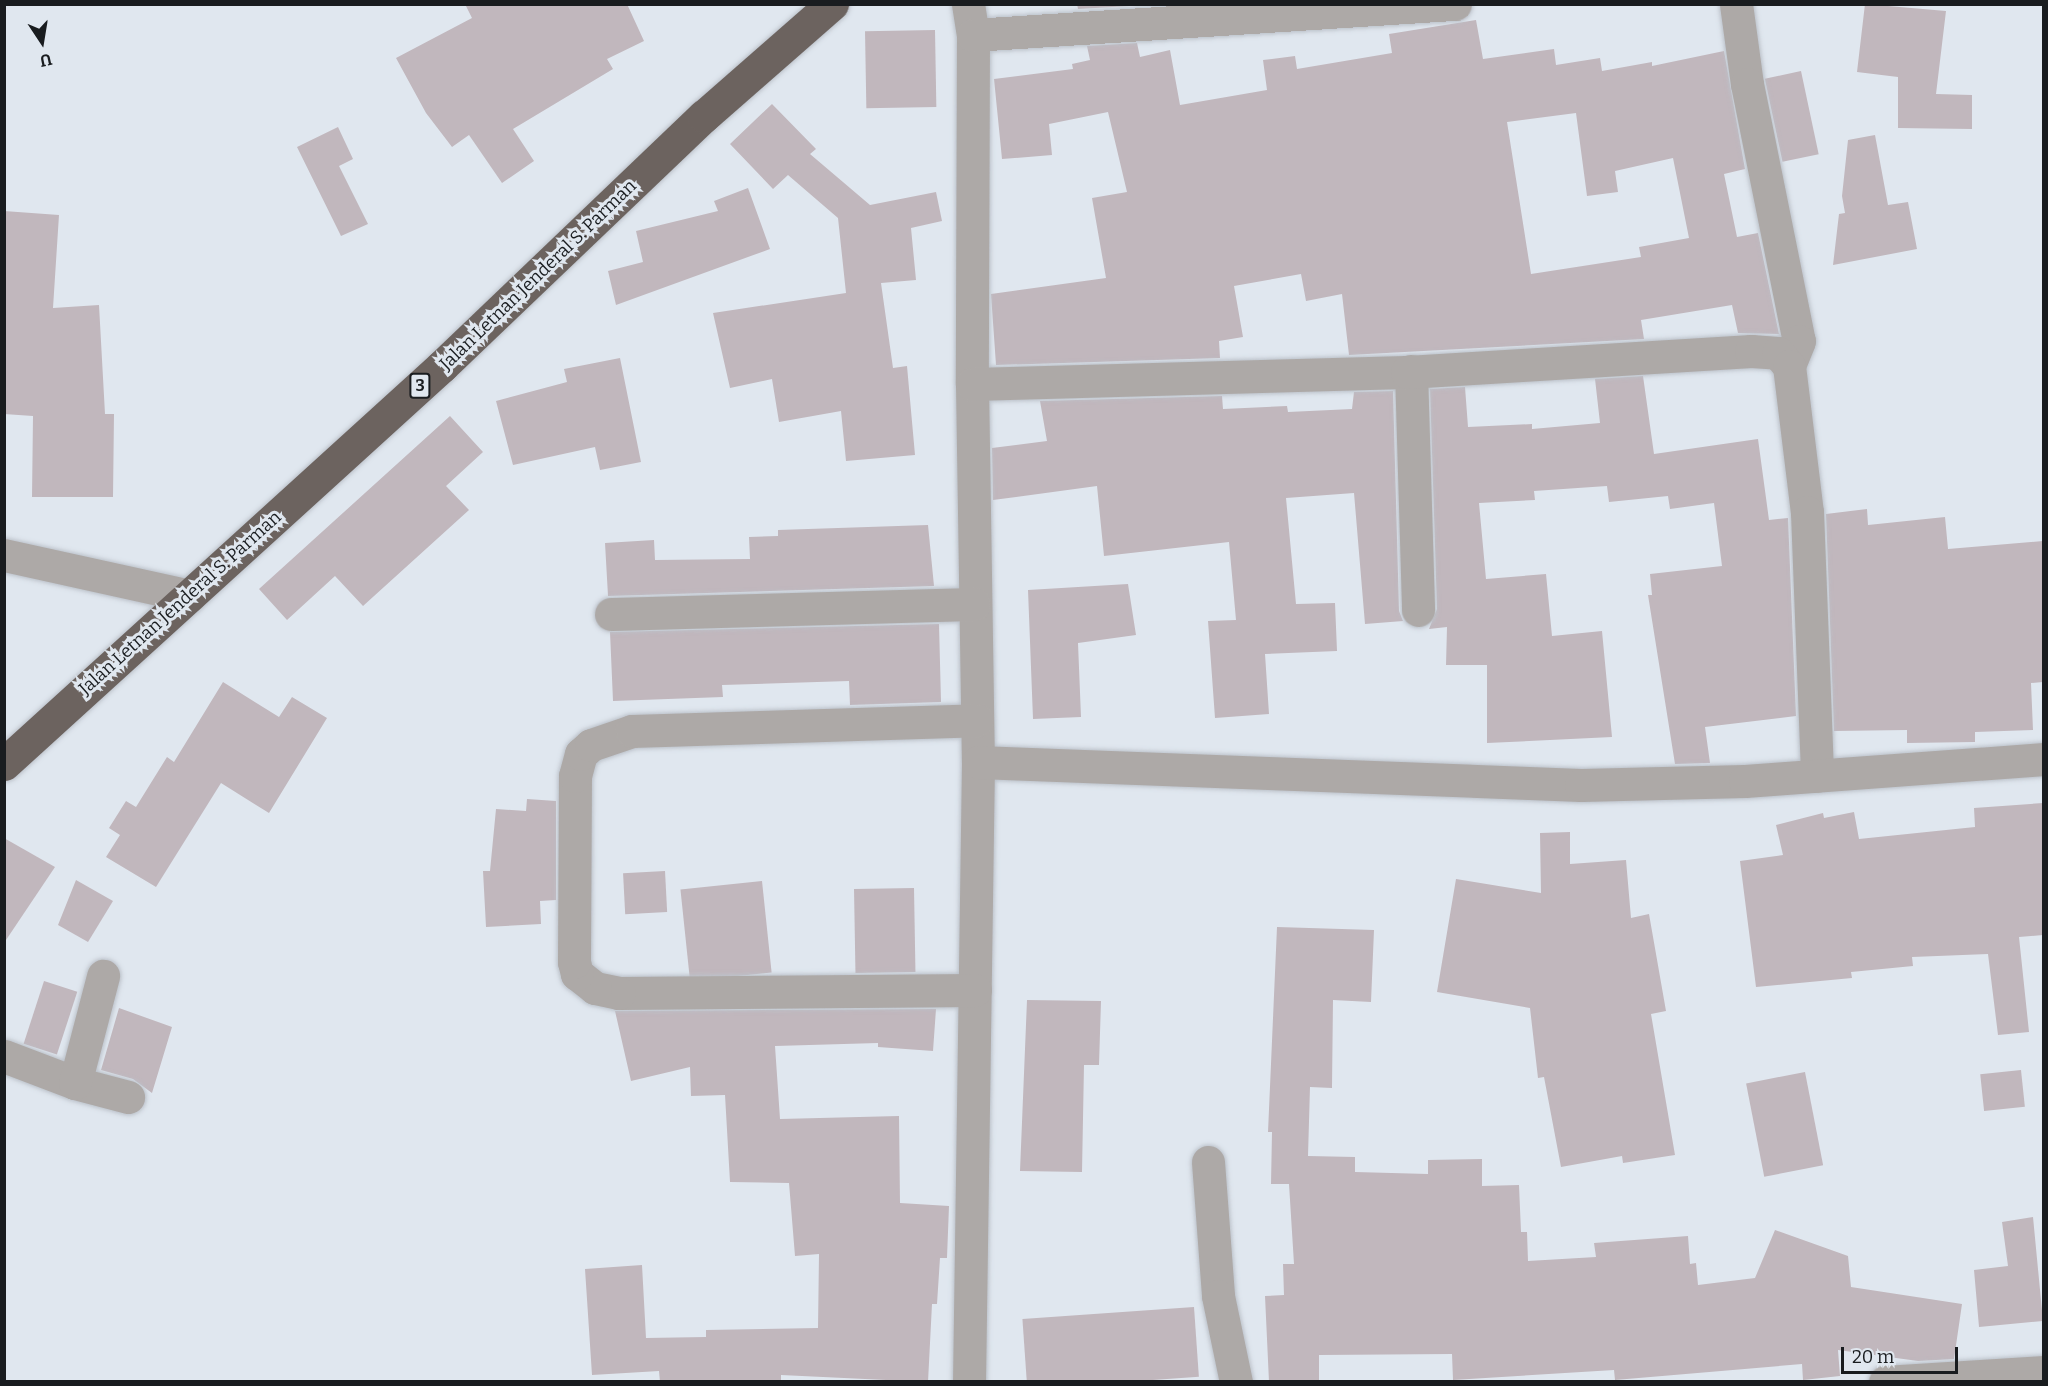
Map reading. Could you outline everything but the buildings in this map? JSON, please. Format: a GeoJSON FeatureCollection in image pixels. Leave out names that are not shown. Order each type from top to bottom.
{"type":"FeatureCollection","features":[{"type":"Feature","properties":{"kind":"highway","name":"Jalan Letnan Jenderal S. Parman"},"geometry":{"type":"LineString","coordinates":[[4,764],[442,366],[704,116],[822,8]]}},
{"type":"Feature","properties":{"kind":"street"},"geometry":{"type":"LineString","coordinates":[[969,1382],[978,762],[974,604],[971,20],[1455,4]]}},
{"type":"Feature","properties":{"kind":"street"},"geometry":{"type":"LineString","coordinates":[[1736,4],[1747,84],[1798,340],[1797,354],[1789,366]]}},
{"type":"Feature","properties":{"kind":"street"},"geometry":{"type":"LineString","coordinates":[[972,384],[1411,371],[1767,350],[1778,353],[1789,366],[1807,512],[1817,776]]}},
{"type":"Feature","properties":{"kind":"street"},"geometry":{"type":"LineString","coordinates":[[1411,371],[1418,610]]}},
{"type":"Feature","properties":{"kind":"street"},"geometry":{"type":"LineString","coordinates":[[4,555],[190,596]]}},
{"type":"Feature","properties":{"kind":"street"},"geometry":{"type":"LineString","coordinates":[[611,614],[974,604]]}},
{"type":"Feature","properties":{"kind":"street"},"geometry":{"type":"LineString","coordinates":[[975,990],[620,993],[595,988],[577,974],[574,962],[575,776],[581,754],[591,746],[632,731],[977,720]]}},
{"type":"Feature","properties":{"kind":"street"},"geometry":{"type":"LineString","coordinates":[[978,762],[1581,785],[1817,776],[2043,759]]}},
{"type":"Feature","properties":{"kind":"street"},"geometry":{"type":"LineString","coordinates":[[75,1083],[103,976]]}},
{"type":"Feature","properties":{"kind":"street"},"geometry":{"type":"LineString","coordinates":[[4,1056],[75,1083],[128,1097]]}},
{"type":"Feature","properties":{"kind":"street"},"geometry":{"type":"LineString","coordinates":[[1208,1162],[1218,1296],[1236,1382]]}},
{"type":"Feature","properties":{"kind":"street"},"geometry":{"type":"LineString","coordinates":[[1887,1381],[2043,1372]]}}]}
